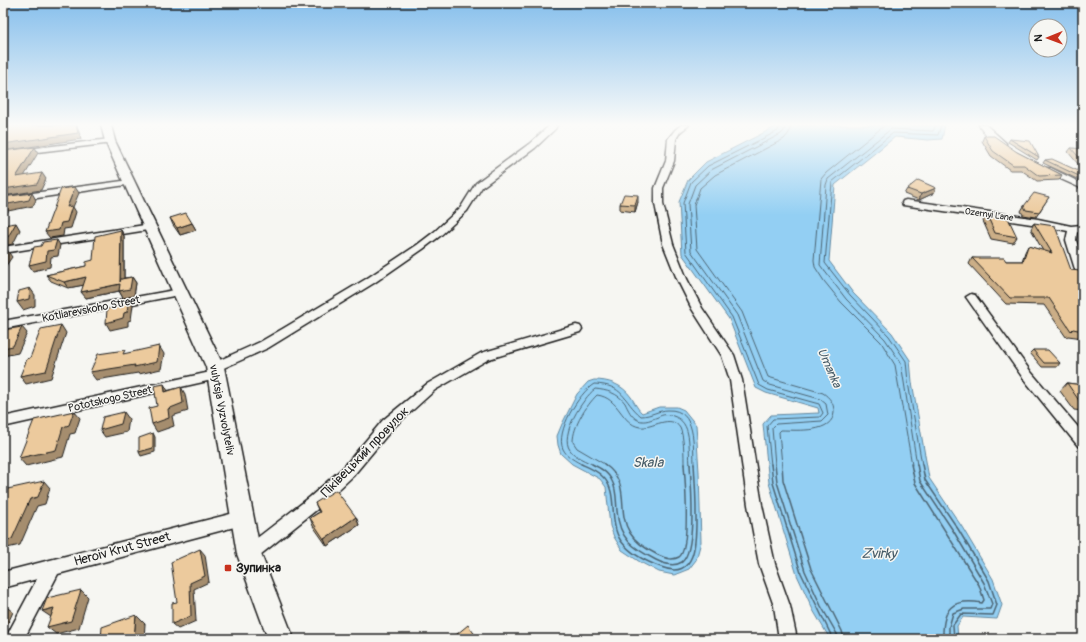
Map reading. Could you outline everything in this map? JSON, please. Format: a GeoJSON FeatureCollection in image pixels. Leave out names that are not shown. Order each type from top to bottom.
{"type":"FeatureCollection","features":[{"type":"Feature","properties":{"kind":"main road","name":"vulytsja Vyzvolyteliv"},"geometry":{"type":"LineString","coordinates":[[117,155],[216,371],[249,554],[280,639]]}},
{"type":"Feature","properties":{"kind":"street","name":"Pototskogo Street"},"geometry":{"type":"LineString","coordinates":[[3,422],[216,371],[264,345],[370,280],[420,247],[437,234],[464,209],[479,185],[520,155]]}},
{"type":"Feature","properties":{"kind":"street"},"geometry":{"type":"LineString","coordinates":[[671,155],[670,162],[659,188],[659,204],[668,244],[682,279],[697,309],[728,355],[736,380],[757,512],[767,564],[782,606],[788,639]]}},
{"type":"Feature","properties":{"kind":"street"},"geometry":{"type":"LineString","coordinates":[[1039,165],[1083,188]]}},
{"type":"Feature","properties":{"kind":"street"},"geometry":{"type":"LineString","coordinates":[[3,200],[130,182]]}},
{"type":"Feature","properties":{"kind":"street","name":"Ozernyi Lane"},"geometry":{"type":"LineString","coordinates":[[906,203],[1073,228],[1083,231]]}},
{"type":"Feature","properties":{"kind":"street"},"geometry":{"type":"LineString","coordinates":[[1083,225],[1073,228],[1071,240],[1083,279]]}},
{"type":"Feature","properties":{"kind":"street"},"geometry":{"type":"LineString","coordinates":[[3,250],[151,227]]}},
{"type":"Feature","properties":{"kind":"street","name":"Kotliarevskoho Street"},"geometry":{"type":"LineString","coordinates":[[3,325],[180,292]]}},
{"type":"Feature","properties":{"kind":"street"},"geometry":{"type":"LineString","coordinates":[[971,297],[1026,375],[1083,442]]}},
{"type":"Feature","properties":{"kind":"street","name":"Піківецький провулок"},"geometry":{"type":"LineString","coordinates":[[249,554],[315,502],[348,472],[388,424],[431,387],[485,356],[576,330]]}},
{"type":"Feature","properties":{"kind":"street","name":"Heroiv Krut Street"},"geometry":{"type":"LineString","coordinates":[[3,580],[242,518]]}},
{"type":"Feature","properties":{"kind":"street"},"geometry":{"type":"LineString","coordinates":[[14,639],[52,568]]}},
{"type":"Feature","properties":{"kind":"water","name":"Zvirky"},"geometry":{"type":"Polygon","coordinates":[[[720,155],[873,155],[835,185],[829,261],[853,293],[892,333],[910,360],[912,382],[929,478],[962,527],[993,579],[1002,605],[997,619],[963,617],[957,626],[958,639],[830,639],[813,610],[797,575],[769,483],[763,424],[771,415],[819,413],[818,408],[766,393],[756,388],[729,319],[682,254],[679,202],[688,180],[706,162],[720,155]]]}},
{"type":"Feature","properties":{"kind":"water","name":"Skala"},"geometry":{"type":"Polygon","coordinates":[[[594,380],[609,382],[619,386],[631,397],[642,413],[659,407],[677,407],[684,410],[696,425],[701,542],[696,560],[689,569],[674,575],[659,572],[622,550],[614,537],[610,526],[606,487],[600,479],[572,464],[561,454],[557,436],[562,424],[577,394],[588,382],[594,380]]]}},
{"type":"Feature","properties":{"kind":"building"},"geometry":{"type":"Polygon","coordinates":[[[3,155],[30,155],[16,177],[42,173],[37,184],[3,189],[3,155]]]}},
{"type":"Feature","properties":{"kind":"building"},"geometry":{"type":"Polygon","coordinates":[[[999,155],[1023,155],[1062,175],[1039,176],[1024,165],[1013,165],[999,155]]]}},
{"type":"Feature","properties":{"kind":"building"},"geometry":{"type":"Polygon","coordinates":[[[1077,155],[1083,155],[1083,162],[1077,155]]]}},
{"type":"Feature","properties":{"kind":"building"},"geometry":{"type":"Polygon","coordinates":[[[1052,159],[1083,173],[1083,176],[1079,176],[1045,160],[1052,159]]]}},
{"type":"Feature","properties":{"kind":"building"},"geometry":{"type":"Polygon","coordinates":[[[918,180],[936,188],[921,194],[907,189],[918,180]]]}},
{"type":"Feature","properties":{"kind":"building"},"geometry":{"type":"Polygon","coordinates":[[[75,187],[67,207],[72,206],[67,222],[61,223],[59,230],[45,232],[61,189],[75,187]]]}},
{"type":"Feature","properties":{"kind":"building"},"geometry":{"type":"Polygon","coordinates":[[[32,193],[29,200],[3,205],[3,197],[32,193]]]}},
{"type":"Feature","properties":{"kind":"building"},"geometry":{"type":"Polygon","coordinates":[[[1034,193],[1049,197],[1039,212],[1026,210],[1024,206],[1034,193]]]}},
{"type":"Feature","properties":{"kind":"building"},"geometry":{"type":"Polygon","coordinates":[[[624,194],[638,195],[635,205],[620,204],[624,194]]]}},
{"type":"Feature","properties":{"kind":"building"},"geometry":{"type":"Polygon","coordinates":[[[186,213],[192,223],[177,228],[170,218],[186,213]]]}},
{"type":"Feature","properties":{"kind":"building"},"geometry":{"type":"Polygon","coordinates":[[[987,215],[1008,218],[1017,237],[995,233],[987,215]]]}},
{"type":"Feature","properties":{"kind":"building"},"geometry":{"type":"Polygon","coordinates":[[[16,223],[8,237],[3,238],[3,225],[16,223]]]}},
{"type":"Feature","properties":{"kind":"building"},"geometry":{"type":"Polygon","coordinates":[[[1034,223],[1055,226],[1071,270],[1080,271],[1083,275],[1083,331],[1073,329],[1071,331],[1049,298],[1010,298],[972,258],[1004,258],[1006,261],[1023,261],[1028,246],[1052,253],[1034,223]]]}},
{"type":"Feature","properties":{"kind":"building"},"geometry":{"type":"Polygon","coordinates":[[[121,230],[120,282],[121,279],[132,277],[130,289],[119,291],[120,284],[81,292],[86,277],[64,282],[46,275],[86,266],[86,262],[93,260],[95,236],[121,230]]]}},
{"type":"Feature","properties":{"kind":"building"},"geometry":{"type":"Polygon","coordinates":[[[57,240],[54,250],[47,251],[46,261],[29,265],[34,247],[41,246],[43,242],[57,240]]]}},
{"type":"Feature","properties":{"kind":"building"},"geometry":{"type":"Polygon","coordinates":[[[30,288],[29,299],[17,302],[19,291],[30,288]]]}},
{"type":"Feature","properties":{"kind":"building"},"geometry":{"type":"Polygon","coordinates":[[[129,298],[127,312],[124,313],[123,318],[106,323],[107,309],[116,307],[117,300],[129,298]]]}},
{"type":"Feature","properties":{"kind":"building"},"geometry":{"type":"Polygon","coordinates":[[[61,325],[46,371],[20,376],[27,359],[30,358],[41,329],[61,325]]]}},
{"type":"Feature","properties":{"kind":"building"},"geometry":{"type":"Polygon","coordinates":[[[22,327],[13,346],[3,348],[3,330],[22,327]]]}},
{"type":"Feature","properties":{"kind":"building"},"geometry":{"type":"Polygon","coordinates":[[[159,346],[157,362],[134,367],[135,365],[90,372],[98,354],[125,350],[123,354],[159,346]]]}},
{"type":"Feature","properties":{"kind":"building"},"geometry":{"type":"Polygon","coordinates":[[[1033,350],[1048,350],[1060,363],[1044,363],[1033,350]]]}},
{"type":"Feature","properties":{"kind":"building"},"geometry":{"type":"Polygon","coordinates":[[[1067,383],[1083,385],[1083,403],[1080,402],[1067,383]]]}},
{"type":"Feature","properties":{"kind":"building"},"geometry":{"type":"Polygon","coordinates":[[[164,384],[165,392],[181,387],[183,403],[168,409],[169,418],[152,424],[149,408],[157,406],[154,386],[164,384]]]}},
{"type":"Feature","properties":{"kind":"building"},"geometry":{"type":"Polygon","coordinates":[[[74,411],[69,425],[63,427],[56,450],[19,458],[34,420],[74,411]]]}},
{"type":"Feature","properties":{"kind":"building"},"geometry":{"type":"Polygon","coordinates":[[[124,412],[121,424],[100,430],[103,417],[124,412]]]}},
{"type":"Feature","properties":{"kind":"building"},"geometry":{"type":"Polygon","coordinates":[[[153,433],[153,448],[139,452],[139,438],[153,433]]]}},
{"type":"Feature","properties":{"kind":"building"},"geometry":{"type":"Polygon","coordinates":[[[44,481],[38,497],[30,499],[12,539],[3,541],[3,490],[44,481]]]}},
{"type":"Feature","properties":{"kind":"building"},"geometry":{"type":"Polygon","coordinates":[[[336,490],[356,517],[324,539],[310,518],[320,512],[315,503],[336,490]]]}},
{"type":"Feature","properties":{"kind":"building"},"geometry":{"type":"Polygon","coordinates":[[[200,549],[205,576],[190,583],[191,616],[172,624],[172,603],[177,602],[171,562],[200,549]]]}},
{"type":"Feature","properties":{"kind":"building"},"geometry":{"type":"Polygon","coordinates":[[[81,590],[71,621],[47,627],[54,608],[42,611],[47,598],[81,590]]]}},
{"type":"Feature","properties":{"kind":"building"},"geometry":{"type":"Polygon","coordinates":[[[136,615],[134,639],[101,639],[102,627],[136,615]]]}},
{"type":"Feature","properties":{"kind":"building"},"geometry":{"type":"Polygon","coordinates":[[[468,625],[478,639],[451,639],[468,625]]]}},
{"type":"Feature","properties":{"kind":"place","name":"Зупинка"},"geometry":{"type":"Point","coordinates":[228,568]}},
{"type":"Feature","properties":{"kind":"water label","name":"Umanka"},"geometry":{"type":"Point","coordinates":[829,368]}}]}
